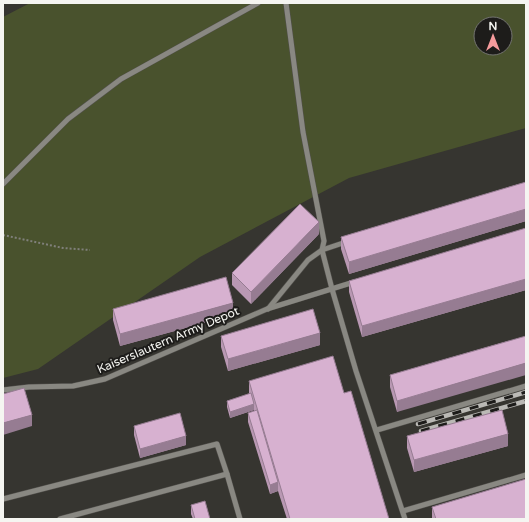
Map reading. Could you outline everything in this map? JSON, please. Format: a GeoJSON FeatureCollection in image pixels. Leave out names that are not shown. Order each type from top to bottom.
{"type":"FeatureCollection","features":[{"type":"Feature","properties":{"kind":"lane"},"geometry":{"type":"LineString","coordinates":[[3,184],[68,119],[121,79],[258,3]]}},
{"type":"Feature","properties":{"kind":"lane"},"geometry":{"type":"LineString","coordinates":[[286,3],[303,132],[324,241],[322,250],[356,371],[377,430],[405,519]]}},
{"type":"Feature","properties":{"kind":"lane","name":"Kaiserslautern Army Depot"},"geometry":{"type":"LineString","coordinates":[[267,309],[308,260],[322,250],[352,240]]}},
{"type":"Feature","properties":{"kind":"lane","name":"Kaiserslautern Army Depot"},"geometry":{"type":"LineString","coordinates":[[3,390],[29,387],[73,386],[105,379],[267,309],[362,280]]}},
{"type":"Feature","properties":{"kind":"lane"},"geometry":{"type":"LineString","coordinates":[[377,430],[526,386]]}},
{"type":"Feature","properties":{"kind":"lane"},"geometry":{"type":"LineString","coordinates":[[3,499],[217,444],[240,519]]}},
{"type":"Feature","properties":{"kind":"lane"},"geometry":{"type":"LineString","coordinates":[[60,519],[227,474]]}},
{"type":"Feature","properties":{"kind":"lane"},"geometry":{"type":"LineString","coordinates":[[403,511],[526,475]]}},
{"type":"Feature","properties":{"kind":"path"},"geometry":{"type":"LineString","coordinates":[[3,235],[63,248],[90,250]]}},
{"type":"Feature","properties":{"kind":"green space"},"geometry":{"type":"Polygon","coordinates":[[[30,3],[526,3],[526,128],[349,178],[200,257],[38,369],[3,378],[3,17],[30,3]]]}},
{"type":"Feature","properties":{"kind":"building"},"geometry":{"type":"Polygon","coordinates":[[[526,182],[526,209],[349,262],[341,237],[526,182]]]}},
{"type":"Feature","properties":{"kind":"building"},"geometry":{"type":"Polygon","coordinates":[[[300,204],[319,222],[251,292],[232,273],[300,204]]]}},
{"type":"Feature","properties":{"kind":"building"},"geometry":{"type":"Polygon","coordinates":[[[526,228],[526,279],[362,326],[349,281],[526,228]]]}},
{"type":"Feature","properties":{"kind":"building"},"geometry":{"type":"Polygon","coordinates":[[[226,277],[233,303],[120,334],[113,309],[226,277]]]}},
{"type":"Feature","properties":{"kind":"building"},"geometry":{"type":"Polygon","coordinates":[[[313,309],[320,333],[228,359],[221,336],[313,309]]]}},
{"type":"Feature","properties":{"kind":"building"},"geometry":{"type":"Polygon","coordinates":[[[526,336],[526,363],[397,401],[390,375],[526,336]]]}},
{"type":"Feature","properties":{"kind":"building"},"geometry":{"type":"Polygon","coordinates":[[[333,356],[344,393],[351,391],[389,519],[290,519],[249,381],[333,356]]]}},
{"type":"Feature","properties":{"kind":"building"},"geometry":{"type":"Polygon","coordinates":[[[24,388],[32,415],[3,423],[3,394],[24,388]]]}},
{"type":"Feature","properties":{"kind":"building"},"geometry":{"type":"Polygon","coordinates":[[[251,393],[254,404],[230,412],[227,401],[251,393]]]}},
{"type":"Feature","properties":{"kind":"building"},"geometry":{"type":"Polygon","coordinates":[[[257,410],[278,482],[270,485],[248,413],[257,410]]]}},
{"type":"Feature","properties":{"kind":"building"},"geometry":{"type":"Polygon","coordinates":[[[502,410],[508,434],[414,460],[407,436],[502,410]]]}},
{"type":"Feature","properties":{"kind":"building"},"geometry":{"type":"Polygon","coordinates":[[[180,413],[186,436],[140,449],[134,426],[180,413]]]}},
{"type":"Feature","properties":{"kind":"building"},"geometry":{"type":"Polygon","coordinates":[[[526,479],[526,519],[436,519],[432,507],[526,479]]]}},
{"type":"Feature","properties":{"kind":"building"},"geometry":{"type":"Polygon","coordinates":[[[205,501],[210,519],[195,519],[191,505],[205,501]]]}},
{"type":"Feature","properties":{"kind":"railway"},"geometry":{"type":"LineString","coordinates":[[418,424],[526,392]]}},
{"type":"Feature","properties":{"kind":"railway"},"geometry":{"type":"LineString","coordinates":[[421,431],[526,401]]}}]}
